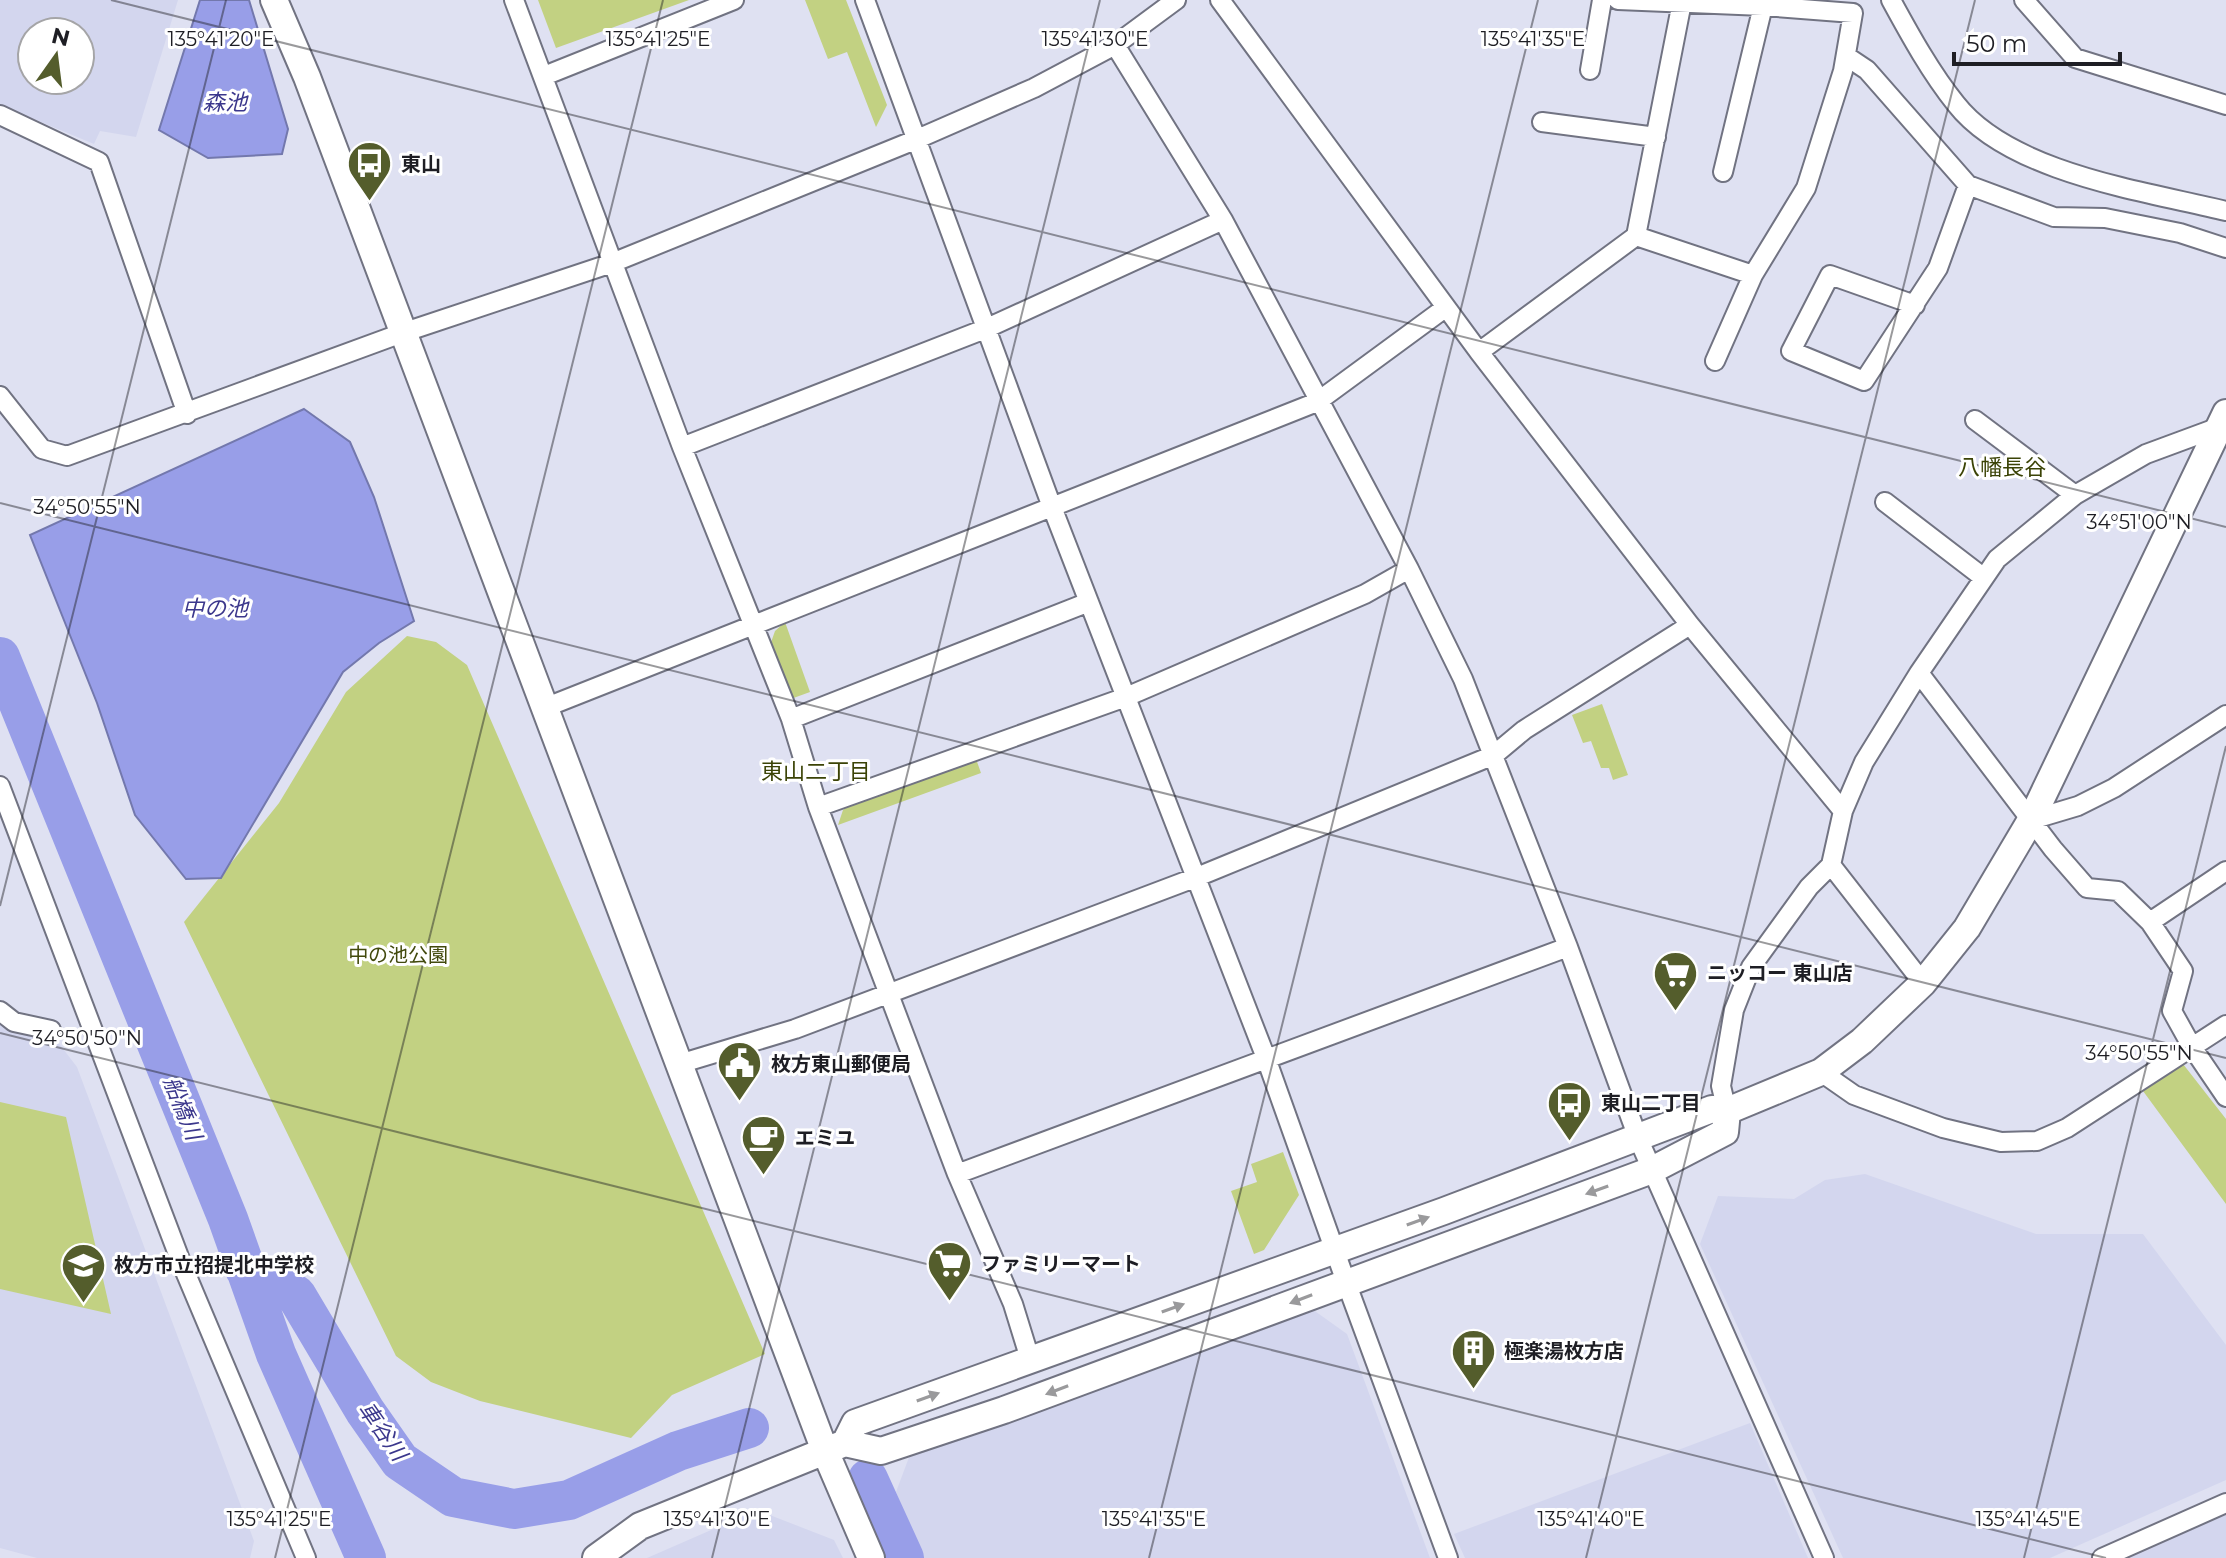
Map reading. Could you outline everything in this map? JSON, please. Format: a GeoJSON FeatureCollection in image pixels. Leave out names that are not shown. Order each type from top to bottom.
{"type":"FeatureCollection","features":[{"type":"Feature","properties":{"kind":"street"},"geometry":{"type":"LineString","coordinates":[[274,0],[307,77],[679,1064],[835,1447],[871,1558]]}},
{"type":"Feature","properties":{"kind":"street"},"geometry":{"type":"LineString","coordinates":[[514,0],[682,447],[791,719],[818,807],[957,1174],[1013,1304],[1030,1359]]}},
{"type":"Feature","properties":{"kind":"street"},"geometry":{"type":"LineString","coordinates":[[544,76],[734,0]]}},
{"type":"Feature","properties":{"kind":"street"},"geometry":{"type":"LineString","coordinates":[[865,0],[1052,507],[1266,1058],[1448,1558]]}},
{"type":"Feature","properties":{"kind":"street"},"geometry":{"type":"LineString","coordinates":[[0,396],[42,449],[67,456],[402,333],[612,263],[915,140],[1034,88],[1115,45],[1176,0]]}},
{"type":"Feature","properties":{"kind":"street"},"geometry":{"type":"LineString","coordinates":[[1220,0],[1382,217],[1445,308],[1690,625],[1843,811]]}},
{"type":"Feature","properties":{"kind":"street"},"geometry":{"type":"LineString","coordinates":[[1590,70],[1602,0]]}},
{"type":"Feature","properties":{"kind":"street"},"geometry":{"type":"LineString","coordinates":[[1618,0],[1812,5],[1853,13],[1846,56],[1806,188],[1753,275],[1715,361]]}},
{"type":"Feature","properties":{"kind":"street"},"geometry":{"type":"LineString","coordinates":[[1891,0],[1957,106],[1990,137],[2053,169],[2226,211]]}},
{"type":"Feature","properties":{"kind":"street"},"geometry":{"type":"LineString","coordinates":[[2024,0],[2075,58],[2226,105]]}},
{"type":"Feature","properties":{"kind":"street"},"geometry":{"type":"LineString","coordinates":[[1479,352],[1636,236],[1682,2]]}},
{"type":"Feature","properties":{"kind":"street"},"geometry":{"type":"LineString","coordinates":[[1723,172],[1762,3]]}},
{"type":"Feature","properties":{"kind":"street"},"geometry":{"type":"LineString","coordinates":[[1115,45],[1223,220],[1317,402],[1409,569],[1463,679],[1568,947],[1638,1138],[1824,1558]]}},
{"type":"Feature","properties":{"kind":"street"},"geometry":{"type":"LineString","coordinates":[[1846,56],[1867,70],[1968,185],[2054,217],[2105,218],[2180,233],[2226,248]]}},
{"type":"Feature","properties":{"kind":"street"},"geometry":{"type":"LineString","coordinates":[[0,115],[99,162],[187,414]]}},
{"type":"Feature","properties":{"kind":"street"},"geometry":{"type":"LineString","coordinates":[[1542,122],[1656,137]]}},
{"type":"Feature","properties":{"kind":"street"},"geometry":{"type":"LineString","coordinates":[[1915,305],[1830,275],[1791,351],[1864,381],[1915,305],[1938,268],[1968,185]]}},
{"type":"Feature","properties":{"kind":"street"},"geometry":{"type":"LineString","coordinates":[[682,447],[985,329],[1223,220]]}},
{"type":"Feature","properties":{"kind":"street"},"geometry":{"type":"LineString","coordinates":[[1636,236],[1753,275]]}},
{"type":"Feature","properties":{"kind":"street"},"geometry":{"type":"LineString","coordinates":[[544,708],[1317,402],[1445,308]]}},
{"type":"Feature","properties":{"kind":"street"},"geometry":{"type":"LineString","coordinates":[[1975,420],[2075,495]]}},
{"type":"Feature","properties":{"kind":"street"},"geometry":{"type":"LineString","coordinates":[[596,1558],[640,1526],[835,1447],[881,1451],[1004,1410],[1652,1170],[1725,1132],[1727,1111],[1721,1086],[1734,1010],[1751,967],[1809,887],[1831,865],[1843,811],[1864,762],[1919,673],[1997,559],[2075,495],[2146,454],[2223,420]]}},
{"type":"Feature","properties":{"kind":"street"},"geometry":{"type":"LineString","coordinates":[[835,1447],[855,1423],[1335,1250],[1712,1109],[1727,1111],[1821,1072],[1862,1041],[1923,983],[1967,928],[2031,820],[2223,420]]}},
{"type":"Feature","properties":{"kind":"street"},"geometry":{"type":"LineString","coordinates":[[1885,502],[1984,578]]}},
{"type":"Feature","properties":{"kind":"street"},"geometry":{"type":"LineString","coordinates":[[818,807],[1126,697],[1365,594],[1409,569]]}},
{"type":"Feature","properties":{"kind":"street"},"geometry":{"type":"LineString","coordinates":[[791,719],[1089,602]]}},
{"type":"Feature","properties":{"kind":"street"},"geometry":{"type":"LineString","coordinates":[[679,1064],[795,1029],[1197,877],[1494,755],[1524,730],[1690,625]]}},
{"type":"Feature","properties":{"kind":"street"},"geometry":{"type":"LineString","coordinates":[[1919,673],[2087,888],[2118,891],[2150,922],[2183,971],[2172,1011],[2226,1097]]}},
{"type":"Feature","properties":{"kind":"street"},"geometry":{"type":"LineString","coordinates":[[2031,820],[2078,806],[2114,788],[2226,715]]}},
{"type":"Feature","properties":{"kind":"street"},"geometry":{"type":"LineString","coordinates":[[0,786],[181,1262],[306,1558]]}},
{"type":"Feature","properties":{"kind":"street"},"geometry":{"type":"LineString","coordinates":[[1831,865],[1923,983]]}},
{"type":"Feature","properties":{"kind":"street"},"geometry":{"type":"LineString","coordinates":[[2150,922],[2226,871]]}},
{"type":"Feature","properties":{"kind":"street"},"geometry":{"type":"LineString","coordinates":[[957,1174],[1568,947]]}},
{"type":"Feature","properties":{"kind":"street"},"geometry":{"type":"LineString","coordinates":[[0,1011],[14,1022],[51,1030]]}},
{"type":"Feature","properties":{"kind":"street"},"geometry":{"type":"LineString","coordinates":[[1821,1072],[1854,1095],[1943,1128],[2001,1142],[2037,1141],[2067,1128],[2226,1025]]}},
{"type":"Feature","properties":{"kind":"street"},"geometry":{"type":"LineString","coordinates":[[2102,1558],[2226,1503]]}},
{"type":"Feature","properties":{"kind":"shaded area"},"geometry":{"type":"Polygon","coordinates":[[[0,0],[178,0],[136,137],[100,131],[94,144],[0,105],[0,0]]]}},
{"type":"Feature","properties":{"kind":"shaded area","name":"枚方市立招提北中学校"},"geometry":{"type":"Polygon","coordinates":[[[0,1016],[13,1027],[57,1041],[77,1067],[254,1541],[250,1558],[37,1558],[0,1548],[0,1016]]]}},
{"type":"Feature","properties":{"kind":"shaded area"},"geometry":{"type":"Polygon","coordinates":[[[1865,1174],[2036,1234],[2143,1234],[2226,1345],[2226,1480],[2050,1558],[1843,1558],[1700,1244],[1718,1196],[1794,1199],[1825,1180],[1865,1174]]]}},
{"type":"Feature","properties":{"kind":"shaded area"},"geometry":{"type":"Polygon","coordinates":[[[1312,1309],[1347,1334],[1430,1558],[923,1558],[896,1492],[911,1452],[1312,1309]]]}},
{"type":"Feature","properties":{"kind":"shaded area"},"geometry":{"type":"Polygon","coordinates":[[[1750,1423],[1808,1558],[1465,1558],[1454,1534],[1750,1423]]]}},
{"type":"Feature","properties":{"kind":"shaded area"},"geometry":{"type":"Polygon","coordinates":[[[757,1510],[834,1540],[843,1558],[647,1558],[757,1510]]]}},
{"type":"Feature","properties":{"kind":"shaded area"},"geometry":{"type":"Polygon","coordinates":[[[2226,1515],[2226,1558],[2126,1558],[2226,1515]]]}},
{"type":"Feature","properties":{"kind":"green space"},"geometry":{"type":"Polygon","coordinates":[[[538,0],[689,0],[556,48],[538,0]]]}},
{"type":"Feature","properties":{"kind":"green space"},"geometry":{"type":"Polygon","coordinates":[[[805,0],[846,0],[887,105],[876,127],[847,52],[828,59],[805,0]]]}},
{"type":"Feature","properties":{"kind":"green space"},"geometry":{"type":"Polygon","coordinates":[[[785,622],[810,692],[788,700],[769,648],[775,631],[785,622]]]}},
{"type":"Feature","properties":{"kind":"green space","name":"中の池公園"},"geometry":{"type":"Polygon","coordinates":[[[407,636],[436,642],[467,665],[765,1354],[672,1395],[631,1438],[480,1401],[431,1382],[396,1356],[184,922],[279,803],[346,692],[407,636]]]}},
{"type":"Feature","properties":{"kind":"green space"},"geometry":{"type":"Polygon","coordinates":[[[1602,704],[1628,775],[1613,780],[1609,768],[1601,768],[1591,741],[1583,743],[1572,715],[1602,704]]]}},
{"type":"Feature","properties":{"kind":"green space"},"geometry":{"type":"Polygon","coordinates":[[[975,756],[981,773],[838,825],[843,810],[858,799],[975,756]]]}},
{"type":"Feature","properties":{"kind":"green space"},"geometry":{"type":"Polygon","coordinates":[[[2183,1064],[2226,1119],[2226,1204],[2143,1091],[2183,1064]]]}},
{"type":"Feature","properties":{"kind":"green space"},"geometry":{"type":"Polygon","coordinates":[[[0,1102],[66,1117],[111,1314],[0,1289],[0,1102]]]}},
{"type":"Feature","properties":{"kind":"green space"},"geometry":{"type":"Polygon","coordinates":[[[1283,1152],[1299,1195],[1264,1250],[1254,1254],[1231,1191],[1257,1182],[1251,1164],[1283,1152]]]}},
{"type":"Feature","properties":{"kind":"water","name":"森池"},"geometry":{"type":"Polygon","coordinates":[[[200,0],[249,0],[288,129],[282,154],[208,158],[159,130],[200,0]]]}},
{"type":"Feature","properties":{"kind":"water","name":"中の池"},"geometry":{"type":"Polygon","coordinates":[[[304,409],[350,442],[374,497],[414,621],[379,643],[343,672],[221,878],[186,879],[135,815],[97,703],[30,535],[304,409]]]}},
{"type":"Feature","properties":{"kind":"waterway","name":"船橋川"},"geometry":{"type":"LineString","coordinates":[[0,657],[228,1219],[276,1354],[366,1558]]}},
{"type":"Feature","properties":{"kind":"waterway","name":"車谷川"},"geometry":{"type":"LineString","coordinates":[[245,1269],[296,1295],[365,1411],[400,1461],[453,1497],[514,1509],[569,1500],[678,1451],[749,1428]]}},
{"type":"Feature","properties":{"kind":"waterway","name":"車谷川"},"geometry":{"type":"LineString","coordinates":[[868,1479],[904,1558]]}},
{"type":"Feature","properties":{"kind":"place","name":"東山"},"geometry":{"type":"Point","coordinates":[370,203]}},
{"type":"Feature","properties":{"kind":"place","name":"ニッコー 東山店"},"geometry":{"type":"Point","coordinates":[1676,1012]}},
{"type":"Feature","properties":{"kind":"place","name":"枚方東山郵便局"},"geometry":{"type":"Point","coordinates":[740,1103]}},
{"type":"Feature","properties":{"kind":"place","name":"東山二丁目"},"geometry":{"type":"Point","coordinates":[1570,1142]}},
{"type":"Feature","properties":{"kind":"place","name":"エミユ"},"geometry":{"type":"Point","coordinates":[764,1177]}},
{"type":"Feature","properties":{"kind":"place","name":"ファミリーマート"},"geometry":{"type":"Point","coordinates":[950,1303]}},
{"type":"Feature","properties":{"kind":"place","name":"枚方市立招提北中学校"},"geometry":{"type":"Point","coordinates":[83,1304]}},
{"type":"Feature","properties":{"kind":"place","name":"極楽湯枚方店"},"geometry":{"type":"Point","coordinates":[1473,1390]}},
{"type":"Feature","properties":{"kind":"district","name":"八幡長谷"},"geometry":{"type":"Point","coordinates":[2002,467]}},
{"type":"Feature","properties":{"kind":"district","name":"東山二丁目"},"geometry":{"type":"Point","coordinates":[816,771]}}]}
